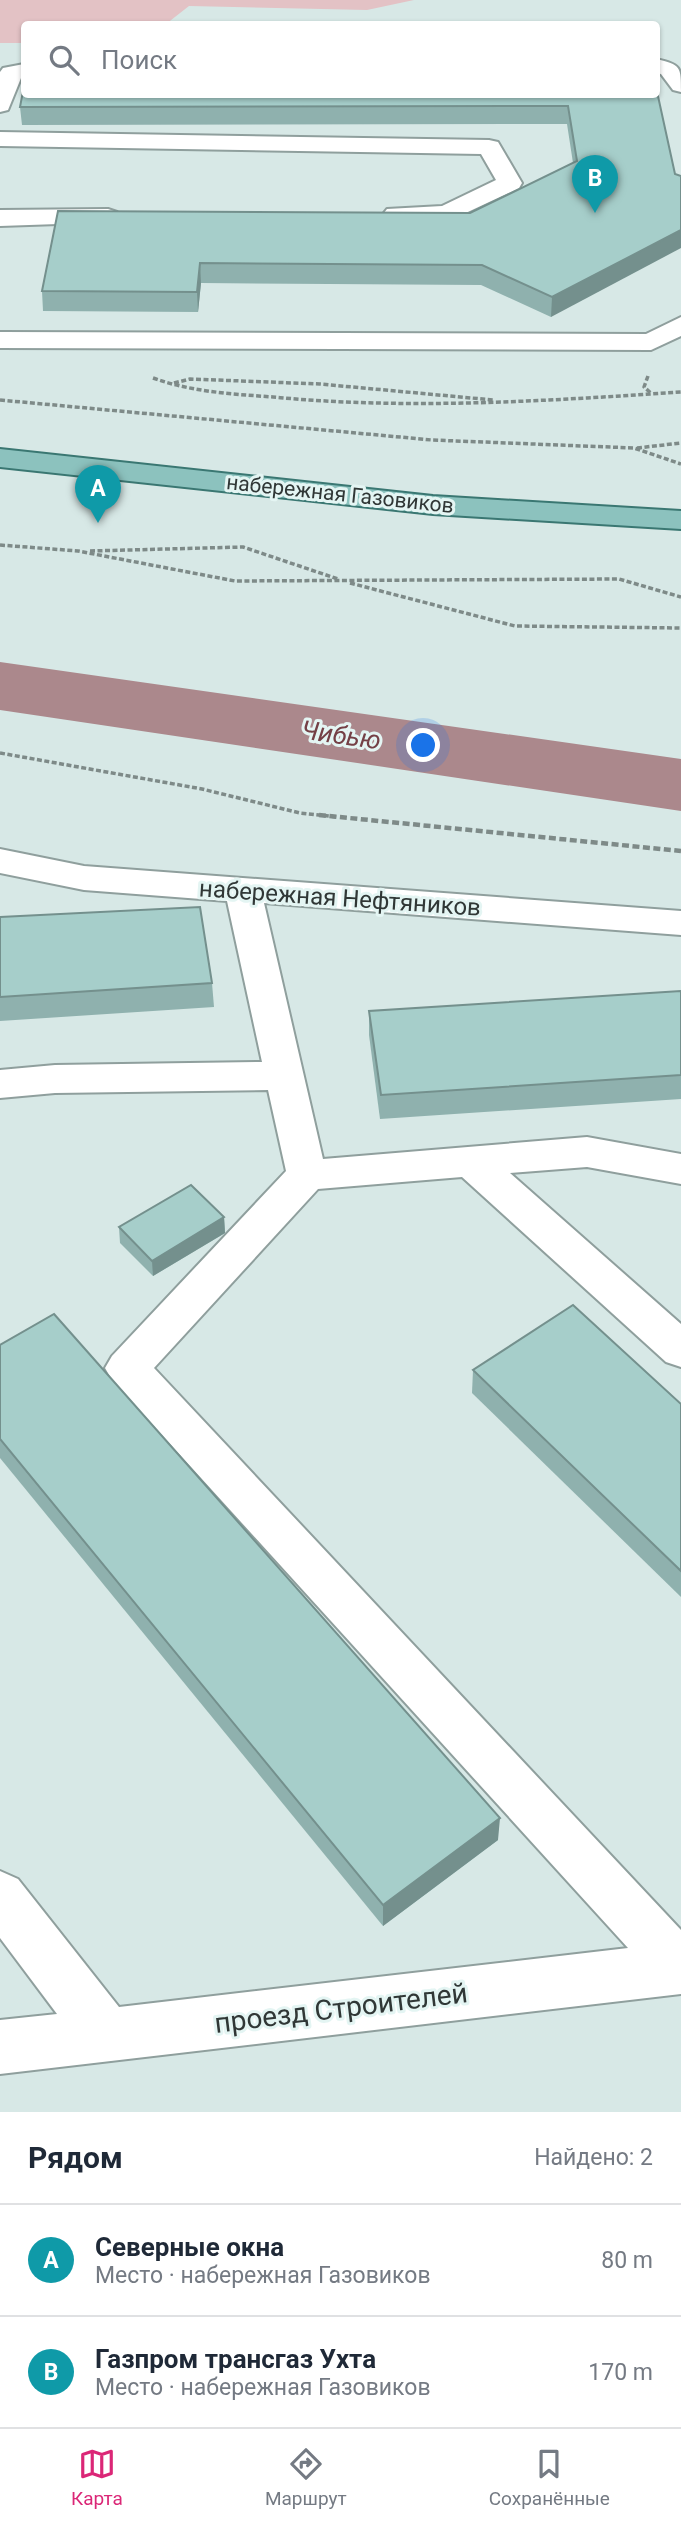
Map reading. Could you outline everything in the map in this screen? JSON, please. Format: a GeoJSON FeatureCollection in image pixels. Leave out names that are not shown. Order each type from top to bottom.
{"type":"FeatureCollection","features":[{"type":"Feature","properties":{"kind":"main road","name":"набережная Газовиков"},"geometry":{"type":"LineString","coordinates":[[0,458],[433,505],[681,520]]}},
{"type":"Feature","properties":{"kind":"street"},"geometry":{"type":"LineString","coordinates":[[660,67],[669,69],[681,85]]}},
{"type":"Feature","properties":{"kind":"street"},"geometry":{"type":"LineString","coordinates":[[0,105],[12,72]]}},
{"type":"Feature","properties":{"kind":"street"},"geometry":{"type":"LineString","coordinates":[[0,139],[489,147],[510,183],[446,214],[377,214]]}},
{"type":"Feature","properties":{"kind":"street"},"geometry":{"type":"LineString","coordinates":[[0,218],[128,217]]}},
{"type":"Feature","properties":{"kind":"street"},"geometry":{"type":"LineString","coordinates":[[0,340],[651,342],[681,325]]}},
{"type":"Feature","properties":{"kind":"street","name":"набережная Нефтяников"},"geometry":{"type":"LineString","coordinates":[[0,861],[84,878],[681,923]]}},
{"type":"Feature","properties":{"kind":"street"},"geometry":{"type":"LineString","coordinates":[[243,891],[307,1175]]}},
{"type":"Feature","properties":{"kind":"street"},"geometry":{"type":"LineString","coordinates":[[0,1084],[55,1079],[284,1076]]}},
{"type":"Feature","properties":{"kind":"street"},"geometry":{"type":"LineString","coordinates":[[681,1170],[587,1152],[307,1175],[127,1368],[681,1968]]}},
{"type":"Feature","properties":{"kind":"street"},"geometry":{"type":"LineString","coordinates":[[470,1161],[681,1350]]}},
{"type":"Feature","properties":{"kind":"street"},"geometry":{"type":"LineString","coordinates":[[0,1896],[107,2035]]}},
{"type":"Feature","properties":{"kind":"street","name":"проезд Строителей"},"geometry":{"type":"LineString","coordinates":[[0,2047],[681,1968]]}},
{"type":"Feature","properties":{"kind":"path"},"geometry":{"type":"LineString","coordinates":[[653,394],[644,387],[646,378],[654,371]]}},
{"type":"Feature","properties":{"kind":"path"},"geometry":{"type":"LineString","coordinates":[[148,377],[174,383],[184,389],[321,401],[518,403],[681,392]]}},
{"type":"Feature","properties":{"kind":"path"},"geometry":{"type":"LineString","coordinates":[[174,383],[190,379],[320,384],[518,403]]}},
{"type":"Feature","properties":{"kind":"path"},"geometry":{"type":"LineString","coordinates":[[0,400],[432,440],[634,448],[681,443]]}},
{"type":"Feature","properties":{"kind":"path"},"geometry":{"type":"LineString","coordinates":[[634,448],[681,464]]}},
{"type":"Feature","properties":{"kind":"path"},"geometry":{"type":"LineString","coordinates":[[0,545],[78,551],[243,547],[341,580],[515,626],[681,628]]}},
{"type":"Feature","properties":{"kind":"path"},"geometry":{"type":"LineString","coordinates":[[78,551],[235,581],[619,579],[681,597]]}},
{"type":"Feature","properties":{"kind":"path"},"geometry":{"type":"LineString","coordinates":[[0,752],[202,789],[300,813],[681,851]]}},
{"type":"Feature","properties":{"kind":"shaded area"},"geometry":{"type":"Polygon","coordinates":[[[0,0],[414,0],[367,10],[189,6],[170,21],[21,21],[21,43],[0,43],[0,0]]]}},
{"type":"Feature","properties":{"kind":"building"},"geometry":{"type":"Polygon","coordinates":[[[22,98],[658,98],[675,174],[681,176],[681,230],[552,297],[482,265],[200,263],[197,292],[42,291],[58,211],[470,213],[577,161],[568,106],[20,107],[22,98]]]}},
{"type":"Feature","properties":{"kind":"building"},"geometry":{"type":"Polygon","coordinates":[[[200,907],[212,983],[0,997],[0,917],[200,907]]]}},
{"type":"Feature","properties":{"kind":"building"},"geometry":{"type":"Polygon","coordinates":[[[681,991],[681,1075],[381,1095],[369,1011],[681,991]]]}},
{"type":"Feature","properties":{"kind":"building"},"geometry":{"type":"Polygon","coordinates":[[[191,1185],[224,1217],[152,1261],[119,1227],[191,1185]]]}},
{"type":"Feature","properties":{"kind":"building"},"geometry":{"type":"Polygon","coordinates":[[[573,1305],[681,1404],[681,1571],[473,1370],[573,1305]]]}},
{"type":"Feature","properties":{"kind":"building"},"geometry":{"type":"Polygon","coordinates":[[[54,1314],[500,1818],[383,1905],[0,1439],[0,1345],[54,1314]]]}},
{"type":"Feature","properties":{"kind":"waterway","name":"Чибью"},"geometry":{"type":"LineString","coordinates":[[0,686],[681,785]]}},
{"type":"Feature","properties":{"kind":"place","name":"Газпром трансгаз Ухта"},"geometry":{"type":"Point","coordinates":[595,213]}},
{"type":"Feature","properties":{"kind":"place","name":"Северные окна"},"geometry":{"type":"Point","coordinates":[98,523]}}]}
